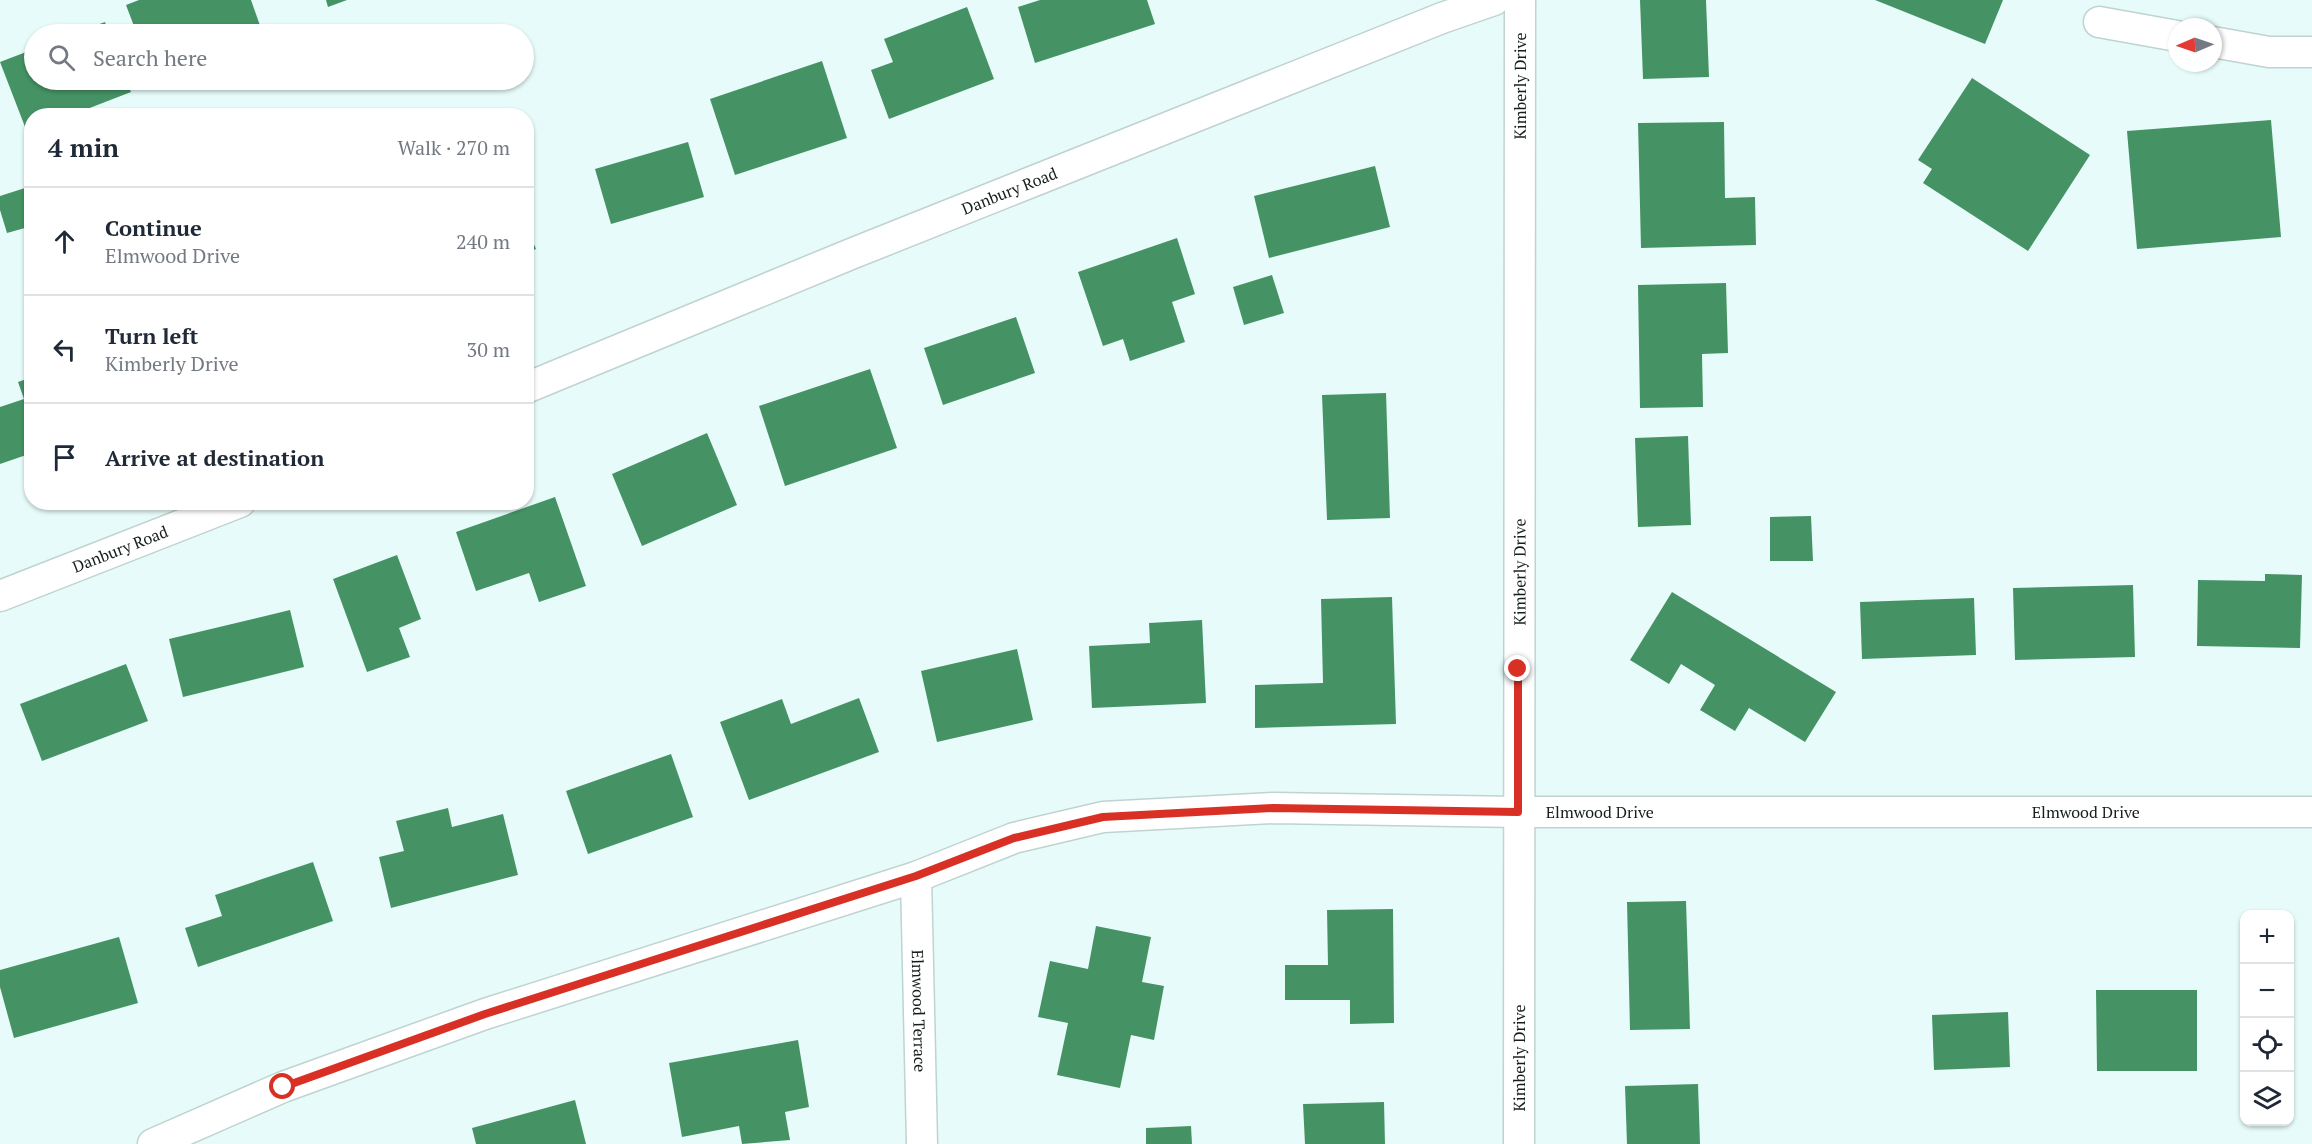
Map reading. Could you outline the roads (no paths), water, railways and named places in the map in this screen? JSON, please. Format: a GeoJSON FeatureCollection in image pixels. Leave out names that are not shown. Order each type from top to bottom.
{"type":"FeatureCollection","features":[{"type":"Feature","properties":{"kind":"street","name":"Danbury Road"},"geometry":{"type":"LineString","coordinates":[[534,385],[884,240],[1442,18],[1494,0]]}},
{"type":"Feature","properties":{"kind":"street","name":"Kimberly Drive"},"geometry":{"type":"LineString","coordinates":[[1519,1144],[1520,0]]}},
{"type":"Feature","properties":{"kind":"street"},"geometry":{"type":"LineString","coordinates":[[2099,22],[2168,34]]}},
{"type":"Feature","properties":{"kind":"street"},"geometry":{"type":"LineString","coordinates":[[2222,44],[2269,52],[2312,52]]}},
{"type":"Feature","properties":{"kind":"street","name":"Danbury Road"},"geometry":{"type":"LineString","coordinates":[[0,596],[220,510]]}},
{"type":"Feature","properties":{"kind":"street","name":"Elmwood Drive"},"geometry":{"type":"LineString","coordinates":[[153,1144],[283,1087],[485,1014],[916,876],[1014,838],[1103,817],[1273,808],[1518,812],[2312,812]]}},
{"type":"Feature","properties":{"kind":"street","name":"Elmwood Terrace"},"geometry":{"type":"LineString","coordinates":[[916,876],[922,1144]]}}]}
